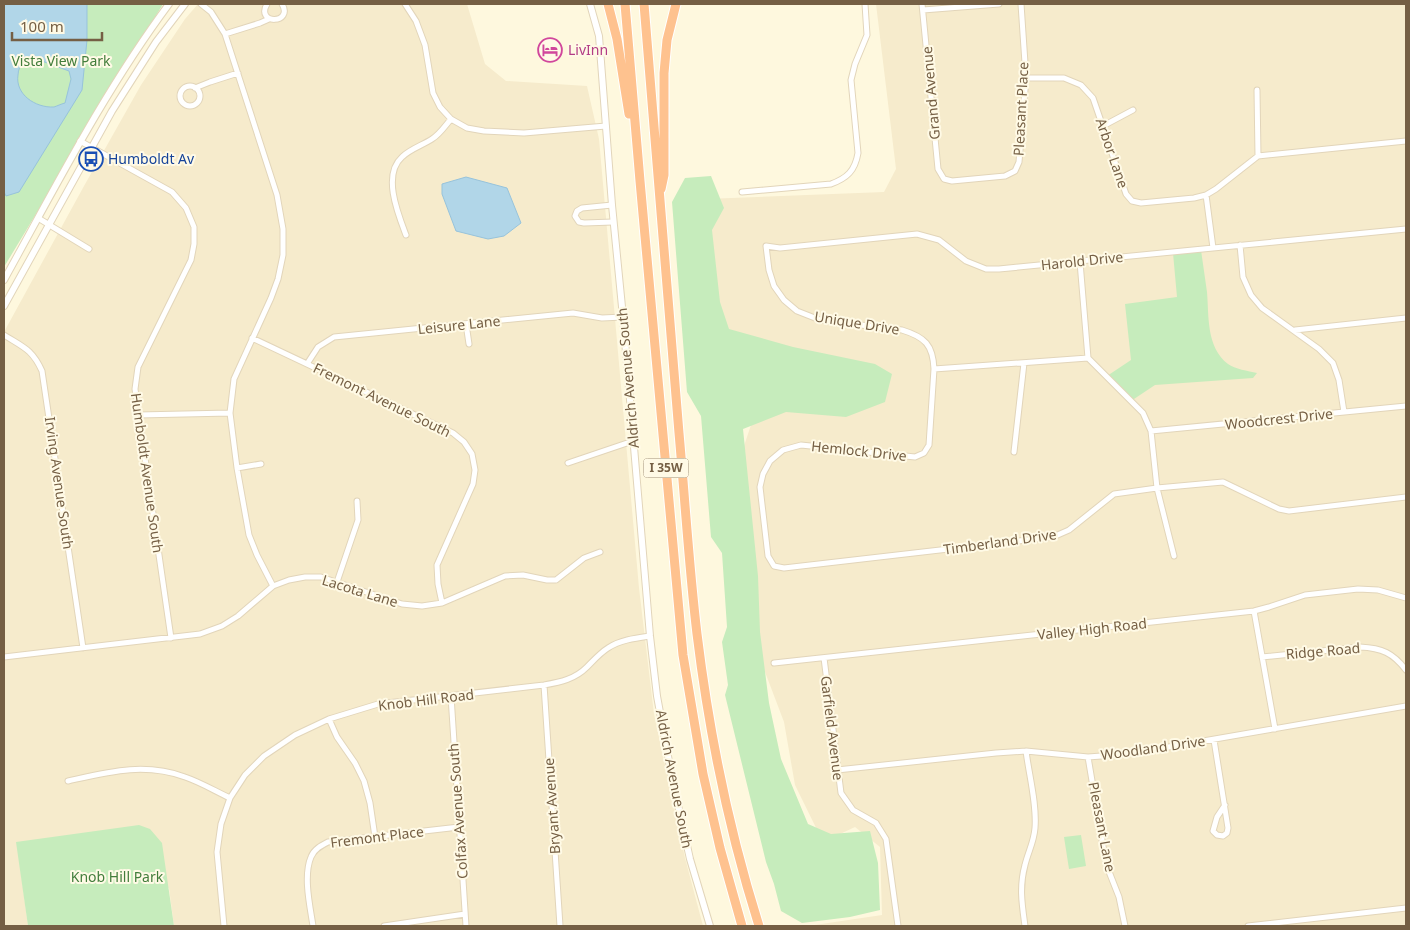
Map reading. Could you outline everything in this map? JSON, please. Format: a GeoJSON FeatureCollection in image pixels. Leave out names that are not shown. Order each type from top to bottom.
{"type":"FeatureCollection","features":[{"type":"Feature","properties":{"kind":"highway"},"geometry":{"type":"LineString","coordinates":[[608,4],[617,39],[640,181]]}},
{"type":"Feature","properties":{"kind":"highway","name":"I 35W"},"geometry":{"type":"LineString","coordinates":[[625,4],[683,655],[705,784],[722,856],[742,926]]}},
{"type":"Feature","properties":{"kind":"highway","name":"I 35W"},"geometry":{"type":"LineString","coordinates":[[644,4],[659,202],[697,636],[713,742],[729,818],[759,926]]}},
{"type":"Feature","properties":{"kind":"highway"},"geometry":{"type":"LineString","coordinates":[[659,202],[664,175],[664,73],[667,40],[676,4]]}},
{"type":"Feature","properties":{"kind":"street"},"geometry":{"type":"LineString","coordinates":[[4,280],[80,141],[124,68],[169,4]]}},
{"type":"Feature","properties":{"kind":"street"},"geometry":{"type":"LineString","coordinates":[[4,306],[91,146],[156,42],[185,4]]}},
{"type":"Feature","properties":{"kind":"street"},"geometry":{"type":"LineString","coordinates":[[201,4],[211,12],[225,34],[277,195],[283,229],[282,255],[278,279],[234,379],[230,413],[237,468],[249,534],[257,555],[273,586]]}},
{"type":"Feature","properties":{"kind":"street"},"geometry":{"type":"LineString","coordinates":[[267,4],[264,11],[269,19]]}},
{"type":"Feature","properties":{"kind":"street"},"geometry":{"type":"LineString","coordinates":[[225,34],[269,19],[276,20],[282,17],[284,10],[282,4]]}},
{"type":"Feature","properties":{"kind":"street"},"geometry":{"type":"LineString","coordinates":[[405,4],[416,21],[425,45],[432,93],[440,108],[451,119],[467,128],[484,132],[524,133],[606,126]]}},
{"type":"Feature","properties":{"kind":"street","name":"Aldrich Avenue South"},"geometry":{"type":"LineString","coordinates":[[590,4],[598,36],[650,636],[657,696],[672,778],[690,859],[710,926]]}},
{"type":"Feature","properties":{"kind":"street"},"geometry":{"type":"LineString","coordinates":[[742,192],[831,184],[844,179],[852,170],[858,153],[851,80],[855,64],[867,35],[865,4]]}},
{"type":"Feature","properties":{"kind":"street","name":"Grand Avenue"},"geometry":{"type":"LineString","coordinates":[[922,4],[938,169],[944,180]]}},
{"type":"Feature","properties":{"kind":"street"},"geometry":{"type":"LineString","coordinates":[[923,10],[999,4]]}},
{"type":"Feature","properties":{"kind":"street","name":"Pleasant Place"},"geometry":{"type":"LineString","coordinates":[[944,180],[952,181],[1004,176],[1015,170],[1019,162],[1026,78],[1021,4]]}},
{"type":"Feature","properties":{"kind":"street"},"geometry":{"type":"LineString","coordinates":[[195,88],[238,72]]}},
{"type":"Feature","properties":{"kind":"street","name":"Arbor Lane"},"geometry":{"type":"LineString","coordinates":[[1026,78],[1064,78],[1081,85],[1093,98],[1126,194],[1132,201],[1141,203],[1194,198],[1206,195],[1258,156]]}},
{"type":"Feature","properties":{"kind":"street"},"geometry":{"type":"LineString","coordinates":[[1257,90],[1258,156],[1406,141]]}},
{"type":"Feature","properties":{"kind":"street"},"geometry":{"type":"LineString","coordinates":[[1103,126],[1133,110]]}},
{"type":"Feature","properties":{"kind":"street"},"geometry":{"type":"LineString","coordinates":[[406,235],[397,211],[392,181],[394,169],[402,157],[434,138],[451,119]]}},
{"type":"Feature","properties":{"kind":"street","name":"Humboldt Avenue South"},"geometry":{"type":"LineString","coordinates":[[80,141],[172,192],[186,208],[194,227],[194,244],[191,260],[138,367],[135,389],[171,638]]}},
{"type":"Feature","properties":{"kind":"street"},"geometry":{"type":"LineString","coordinates":[[1206,195],[1213,248]]}},
{"type":"Feature","properties":{"kind":"street"},"geometry":{"type":"LineString","coordinates":[[612,205],[582,208],[577,211],[575,216],[579,222],[584,223],[613,222]]}},
{"type":"Feature","properties":{"kind":"street"},"geometry":{"type":"LineString","coordinates":[[38,218],[88,249]]}},
{"type":"Feature","properties":{"kind":"street","name":"Harold Drive"},"geometry":{"type":"LineString","coordinates":[[766,246],[780,248],[917,234],[939,240],[966,261],[986,269],[999,270],[1406,229]]}},
{"type":"Feature","properties":{"kind":"street"},"geometry":{"type":"LineString","coordinates":[[1240,245],[1244,277],[1251,295],[1262,308],[1319,349],[1332,363],[1339,380],[1344,412]]}},
{"type":"Feature","properties":{"kind":"street","name":"Unique Drive"},"geometry":{"type":"LineString","coordinates":[[766,246],[769,270],[774,286],[784,300],[797,311],[820,320],[913,333],[928,345],[932,351],[934,369]]}},
{"type":"Feature","properties":{"kind":"street"},"geometry":{"type":"LineString","coordinates":[[1080,262],[1088,358],[1143,412],[1151,432],[1157,488],[1174,556]]}},
{"type":"Feature","properties":{"kind":"street","name":"Leisure Lane"},"geometry":{"type":"LineString","coordinates":[[307,364],[318,347],[334,337],[573,313],[602,318],[623,317]]}},
{"type":"Feature","properties":{"kind":"street"},"geometry":{"type":"LineString","coordinates":[[1294,330],[1406,318]]}},
{"type":"Feature","properties":{"kind":"street"},"geometry":{"type":"LineString","coordinates":[[466,324],[469,344]]}},
{"type":"Feature","properties":{"kind":"street","name":"Irving Avenue South"},"geometry":{"type":"LineString","coordinates":[[4,336],[28,349],[37,359],[42,371],[83,648]]}},
{"type":"Feature","properties":{"kind":"street","name":"Fremont Avenue South"},"geometry":{"type":"LineString","coordinates":[[252,338],[452,433],[464,442],[472,454],[475,470],[473,484],[437,564],[438,584],[442,602]]}},
{"type":"Feature","properties":{"kind":"street"},"geometry":{"type":"LineString","coordinates":[[934,369],[1088,358]]}},
{"type":"Feature","properties":{"kind":"street"},"geometry":{"type":"LineString","coordinates":[[1014,452],[1024,363]]}},
{"type":"Feature","properties":{"kind":"street","name":"Hemlock Drive"},"geometry":{"type":"LineString","coordinates":[[784,568],[774,566],[768,556],[760,487],[763,474],[770,462],[783,450],[801,445],[914,457],[924,454],[929,445],[934,369]]}},
{"type":"Feature","properties":{"kind":"street","name":"Woodcrest Drive"},"geometry":{"type":"LineString","coordinates":[[1151,432],[1406,406]]}},
{"type":"Feature","properties":{"kind":"street"},"geometry":{"type":"LineString","coordinates":[[138,415],[230,413]]}},
{"type":"Feature","properties":{"kind":"street"},"geometry":{"type":"LineString","coordinates":[[568,463],[633,441]]}},
{"type":"Feature","properties":{"kind":"street"},"geometry":{"type":"LineString","coordinates":[[237,468],[261,464]]}},
{"type":"Feature","properties":{"kind":"street","name":"Timberland Drive"},"geometry":{"type":"LineString","coordinates":[[784,568],[1053,537],[1069,530],[1114,494],[1157,488],[1223,482],[1289,512],[1406,497]]}},
{"type":"Feature","properties":{"kind":"street"},"geometry":{"type":"LineString","coordinates":[[337,582],[358,520],[357,501]]}},
{"type":"Feature","properties":{"kind":"street","name":"Lacota Lane"},"geometry":{"type":"LineString","coordinates":[[4,657],[200,634],[222,626],[238,616],[273,586],[288,580],[305,577],[321,577],[402,604],[422,606],[442,602],[505,576],[523,575],[556,580],[584,558],[600,552]]}},
{"type":"Feature","properties":{"kind":"street","name":"Valley High Road"},"geometry":{"type":"LineString","coordinates":[[774,664],[1254,611],[1305,595],[1358,589],[1378,590],[1406,598]]}},
{"type":"Feature","properties":{"kind":"street"},"geometry":{"type":"LineString","coordinates":[[1254,611],[1275,729]]}},
{"type":"Feature","properties":{"kind":"street","name":"Knob Hill Road"},"geometry":{"type":"LineString","coordinates":[[224,926],[217,852],[221,824],[230,798],[245,774],[264,756],[295,736],[330,719],[378,704],[544,685],[574,678],[586,669],[601,653],[615,644],[650,636]]}},
{"type":"Feature","properties":{"kind":"street","name":"Ridge Road"},"geometry":{"type":"LineString","coordinates":[[1262,658],[1360,647],[1388,652],[1398,658],[1406,670]]}},
{"type":"Feature","properties":{"kind":"street","name":"Garfield Avenue"},"geometry":{"type":"LineString","coordinates":[[824,658],[841,793],[852,810],[876,823],[886,839],[898,926]]}},
{"type":"Feature","properties":{"kind":"street","name":"Bryant Avenue"},"geometry":{"type":"LineString","coordinates":[[544,685],[560,926]]}},
{"type":"Feature","properties":{"kind":"street","name":"Colfax Avenue South"},"geometry":{"type":"LineString","coordinates":[[451,696],[466,926]]}},
{"type":"Feature","properties":{"kind":"street","name":"Woodland Drive"},"geometry":{"type":"LineString","coordinates":[[837,770],[996,752],[1026,751],[1088,757],[1128,754],[1406,706]]}},
{"type":"Feature","properties":{"kind":"street"},"geometry":{"type":"LineString","coordinates":[[330,719],[337,737],[355,762],[364,781],[370,803],[374,836]]}},
{"type":"Feature","properties":{"kind":"street"},"geometry":{"type":"LineString","coordinates":[[1214,740],[1225,805],[1228,828],[1227,833],[1223,836],[1217,835],[1213,831],[1217,817],[1225,805]]}},
{"type":"Feature","properties":{"kind":"street"},"geometry":{"type":"LineString","coordinates":[[1025,926],[1020,896],[1025,863],[1034,837],[1035,818],[1026,751]]}},
{"type":"Feature","properties":{"kind":"street","name":"Pleasant Lane"},"geometry":{"type":"LineString","coordinates":[[1088,757],[1106,864],[1119,897],[1125,926]]}},
{"type":"Feature","properties":{"kind":"street"},"geometry":{"type":"LineString","coordinates":[[68,781],[118,770],[149,768],[184,776],[230,798]]}},
{"type":"Feature","properties":{"kind":"street","name":"Fremont Place"},"geometry":{"type":"LineString","coordinates":[[313,926],[307,872],[311,855],[319,847],[328,842],[459,827]]}},
{"type":"Feature","properties":{"kind":"street"},"geometry":{"type":"LineString","coordinates":[[1248,926],[1406,908]]}},
{"type":"Feature","properties":{"kind":"street"},"geometry":{"type":"LineString","coordinates":[[384,926],[465,914]]}},
{"type":"Feature","properties":{"kind":"shaded area"},"geometry":{"type":"Polygon","coordinates":[[[198,4],[467,4],[485,64],[506,81],[587,86],[599,139],[639,588],[654,714],[685,858],[703,926],[174,926],[169,888],[17,842],[28,926],[4,926],[4,332],[141,85],[185,19],[198,4]]]}},
{"type":"Feature","properties":{"kind":"shaded area"},"geometry":{"type":"Polygon","coordinates":[[[876,4],[1406,4],[1406,926],[808,926],[882,915],[880,847],[855,827],[823,842],[795,785],[784,722],[762,664],[741,455],[753,419],[718,336],[705,199],[884,192],[896,169],[876,4]]]}},
{"type":"Feature","properties":{"kind":"green space","name":"Vista View Park"},"geometry":{"type":"Polygon","coordinates":[[[4,4],[163,4],[4,267],[4,4]]]}},
{"type":"Feature","properties":{"kind":"green space"},"geometry":{"type":"Polygon","coordinates":[[[711,176],[724,208],[712,230],[720,302],[729,329],[793,347],[875,364],[892,374],[885,402],[846,417],[786,412],[743,429],[758,576],[760,632],[769,703],[781,759],[808,824],[831,834],[870,831],[878,863],[880,910],[850,917],[802,923],[781,911],[766,862],[725,695],[728,685],[722,642],[727,627],[722,553],[711,537],[701,416],[687,392],[672,202],[685,178],[711,176]]]}},
{"type":"Feature","properties":{"kind":"green space"},"geometry":{"type":"Polygon","coordinates":[[[1201,250],[1210,331],[1216,349],[1221,357],[1231,366],[1257,373],[1253,378],[1155,385],[1131,401],[1107,376],[1131,360],[1125,304],[1177,297],[1173,253],[1201,250]]]}},
{"type":"Feature","properties":{"kind":"green space","name":"Knob Hill Park"},"geometry":{"type":"Polygon","coordinates":[[[139,825],[150,829],[162,843],[174,926],[28,926],[16,842],[139,825]]]}},
{"type":"Feature","properties":{"kind":"green space"},"geometry":{"type":"Polygon","coordinates":[[[1081,835],[1086,866],[1069,869],[1064,837],[1081,835]]]}},
{"type":"Feature","properties":{"kind":"water"},"geometry":{"type":"Polygon","coordinates":[[[4,4],[87,4],[87,40],[82,90],[19,192],[6,196],[4,192],[4,4]],[[31,57],[23,60],[18,71],[18,82],[23,94],[28,99],[40,105],[54,107],[65,103],[71,79],[69,71],[31,57]]]}},
{"type":"Feature","properties":{"kind":"water"},"geometry":{"type":"Polygon","coordinates":[[[466,177],[507,188],[521,223],[504,236],[488,239],[456,231],[442,194],[442,184],[466,177]]]}},
{"type":"Feature","properties":{"kind":"place","name":"LivInn"},"geometry":{"type":"Point","coordinates":[550,50]}},
{"type":"Feature","properties":{"kind":"place","name":"Humboldt Av"},"geometry":{"type":"Point","coordinates":[91,159]}}]}
